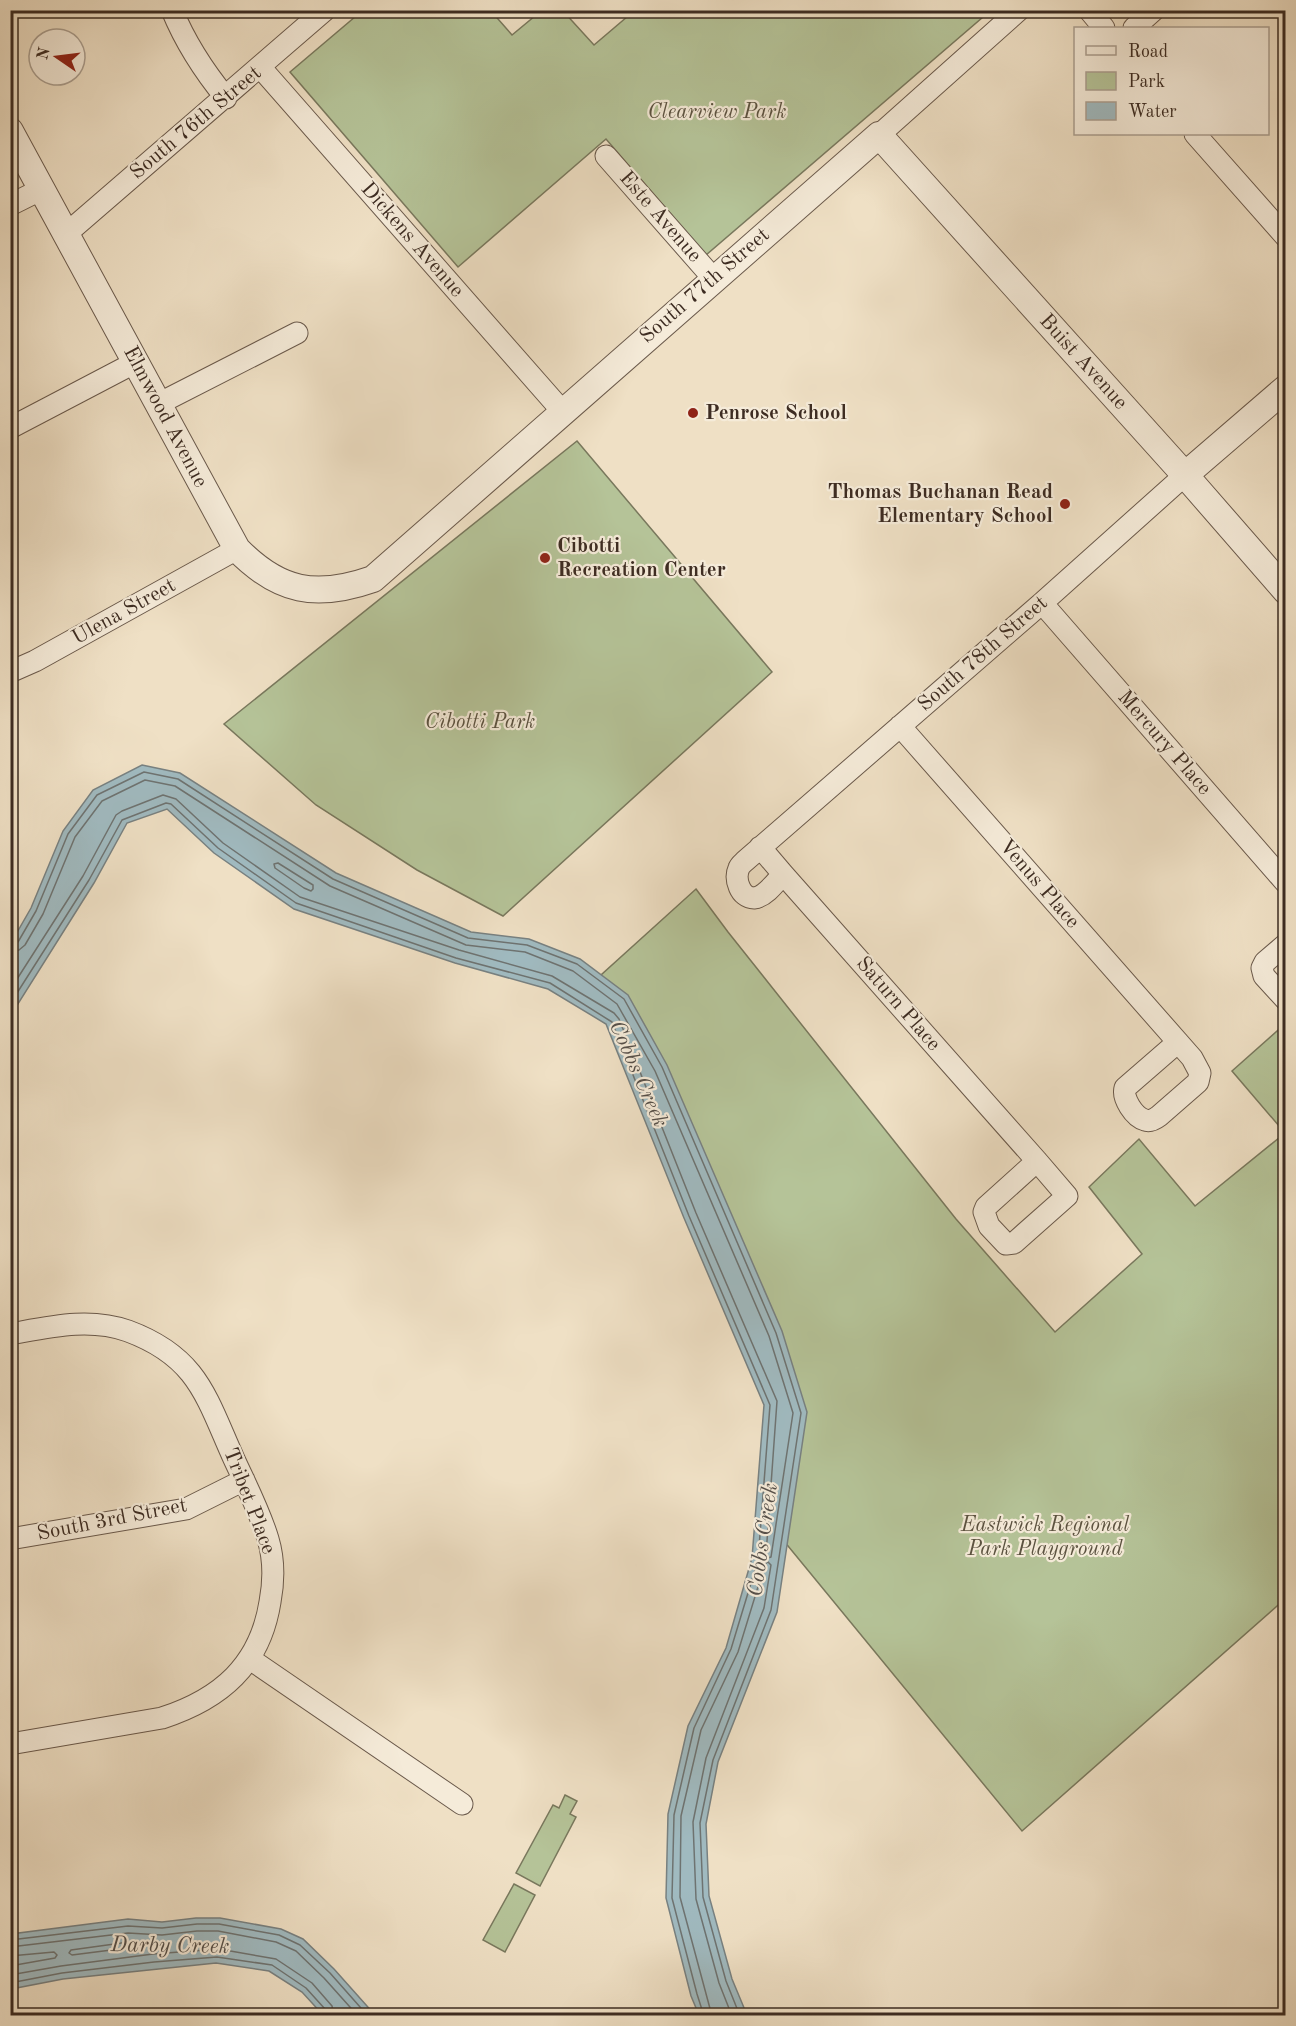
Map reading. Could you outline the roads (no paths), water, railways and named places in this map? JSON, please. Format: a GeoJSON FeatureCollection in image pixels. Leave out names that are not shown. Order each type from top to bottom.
{"type":"FeatureCollection","features":[{"type":"Feature","properties":{"kind":"street"},"geometry":{"type":"LineString","coordinates":[[172,10],[184,38],[226,98]]}},
{"type":"Feature","properties":{"kind":"street","name":"South 76th Street"},"geometry":{"type":"LineString","coordinates":[[66,234],[326,10]]}},
{"type":"Feature","properties":{"kind":"street","name":"South 77th Street"},"geometry":{"type":"LineString","coordinates":[[393,563],[1019,10]]}},
{"type":"Feature","properties":{"kind":"street"},"geometry":{"type":"LineString","coordinates":[[1135,27],[1154,10]]}},
{"type":"Feature","properties":{"kind":"street","name":"Dickens Avenue"},"geometry":{"type":"LineString","coordinates":[[261,68],[563,412]]}},
{"type":"Feature","properties":{"kind":"street","name":"Elmwood Avenue"},"geometry":{"type":"LineString","coordinates":[[10,131],[237,549],[252,565],[281,583],[313,589],[348,588],[373,579],[393,563]]}},
{"type":"Feature","properties":{"kind":"street","name":"Buist Avenue"},"geometry":{"type":"LineString","coordinates":[[879,135],[1185,475],[1286,591]]}},
{"type":"Feature","properties":{"kind":"street"},"geometry":{"type":"LineString","coordinates":[[1196,135],[1286,237]]}},
{"type":"Feature","properties":{"kind":"street","name":"Este Avenue"},"geometry":{"type":"LineString","coordinates":[[606,156],[713,278]]}},
{"type":"Feature","properties":{"kind":"street"},"geometry":{"type":"LineString","coordinates":[[10,206],[42,189]]}},
{"type":"Feature","properties":{"kind":"street"},"geometry":{"type":"LineString","coordinates":[[158,404],[297,333]]}},
{"type":"Feature","properties":{"kind":"street"},"geometry":{"type":"LineString","coordinates":[[10,428],[135,362]]}},
{"type":"Feature","properties":{"kind":"street","name":"South 78th Street"},"geometry":{"type":"LineString","coordinates":[[783,874],[761,895],[753,898],[746,896],[741,890],[737,878],[739,869],[760,847],[1286,388]]}},
{"type":"Feature","properties":{"kind":"street","name":"Ulena Street"},"geometry":{"type":"LineString","coordinates":[[10,672],[35,662],[237,549]]}},
{"type":"Feature","properties":{"kind":"street","name":"Mercury Place"},"geometry":{"type":"LineString","coordinates":[[1042,603],[1286,883]]}},
{"type":"Feature","properties":{"kind":"street","name":"Venus Place"},"geometry":{"type":"LineString","coordinates":[[900,726],[1178,1042]]}},
{"type":"Feature","properties":{"kind":"street","name":"Saturn Place"},"geometry":{"type":"LineString","coordinates":[[760,847],[1067,1196],[1014,1243],[1006,1244],[989,1226],[984,1212],[986,1207],[1036,1161]]}},
{"type":"Feature","properties":{"kind":"street"},"geometry":{"type":"LineString","coordinates":[[1286,944],[1265,962],[1262,968],[1264,976],[1286,999]]}},
{"type":"Feature","properties":{"kind":"street","name":"Tribet Place"},"geometry":{"type":"LineString","coordinates":[[10,1334],[68,1324],[88,1324],[126,1330],[159,1345],[176,1357],[190,1370],[201,1386],[268,1539],[273,1566],[273,1590],[260,1640],[250,1659],[228,1683],[202,1702],[162,1718],[10,1744]]}},
{"type":"Feature","properties":{"kind":"street","name":"South 3rd Street"},"geometry":{"type":"LineString","coordinates":[[10,1539],[186,1509],[244,1480]]}},
{"type":"Feature","properties":{"kind":"street"},"geometry":{"type":"LineString","coordinates":[[250,1659],[462,1804]]}},
{"type":"Feature","properties":{"kind":"water","name":"Cobbs Creek"},"geometry":{"type":"Polygon","coordinates":[[[142,765],[180,773],[336,873],[471,932],[529,939],[580,959],[628,995],[667,1065],[782,1331],[807,1412],[777,1612],[718,1762],[706,1824],[709,1896],[732,1979],[747,2015],[699,2015],[691,1996],[666,1898],[668,1814],[688,1726],[726,1648],[752,1558],[764,1405],[684,1218],[606,1024],[548,989],[455,963],[294,909],[214,853],[167,809],[127,823],[94,883],[11,1015],[11,943],[31,908],[63,831],[93,790],[142,765]]]}},
{"type":"Feature","properties":{"kind":"water","name":"Darby Creek"},"geometry":{"type":"Polygon","coordinates":[[[220,1918],[281,1929],[303,1939],[334,1969],[375,2015],[323,2015],[302,1992],[269,1971],[216,1963],[63,1979],[11,1989],[11,1934],[128,1919],[162,1922],[220,1918]]]}},
{"type":"Feature","properties":{"kind":"place","name":"Penrose School"},"geometry":{"type":"Point","coordinates":[693,413]}},
{"type":"Feature","properties":{"kind":"place","name":"Thomas Buchanan Read Elementary School"},"geometry":{"type":"Point","coordinates":[1065,504]}},
{"type":"Feature","properties":{"kind":"place","name":"Cibotti Recreation Center"},"geometry":{"type":"Point","coordinates":[545,558]}},
{"type":"Feature","properties":{"kind":"park label","name":"Clearview Park"},"geometry":{"type":"Point","coordinates":[717,112]}},
{"type":"Feature","properties":{"kind":"park label","name":"Cibotti Park"},"geometry":{"type":"Point","coordinates":[480,722]}},
{"type":"Feature","properties":{"kind":"park label","name":"Eastwick Regional Park Playground"},"geometry":{"type":"Point","coordinates":[1045,1537]}}]}
